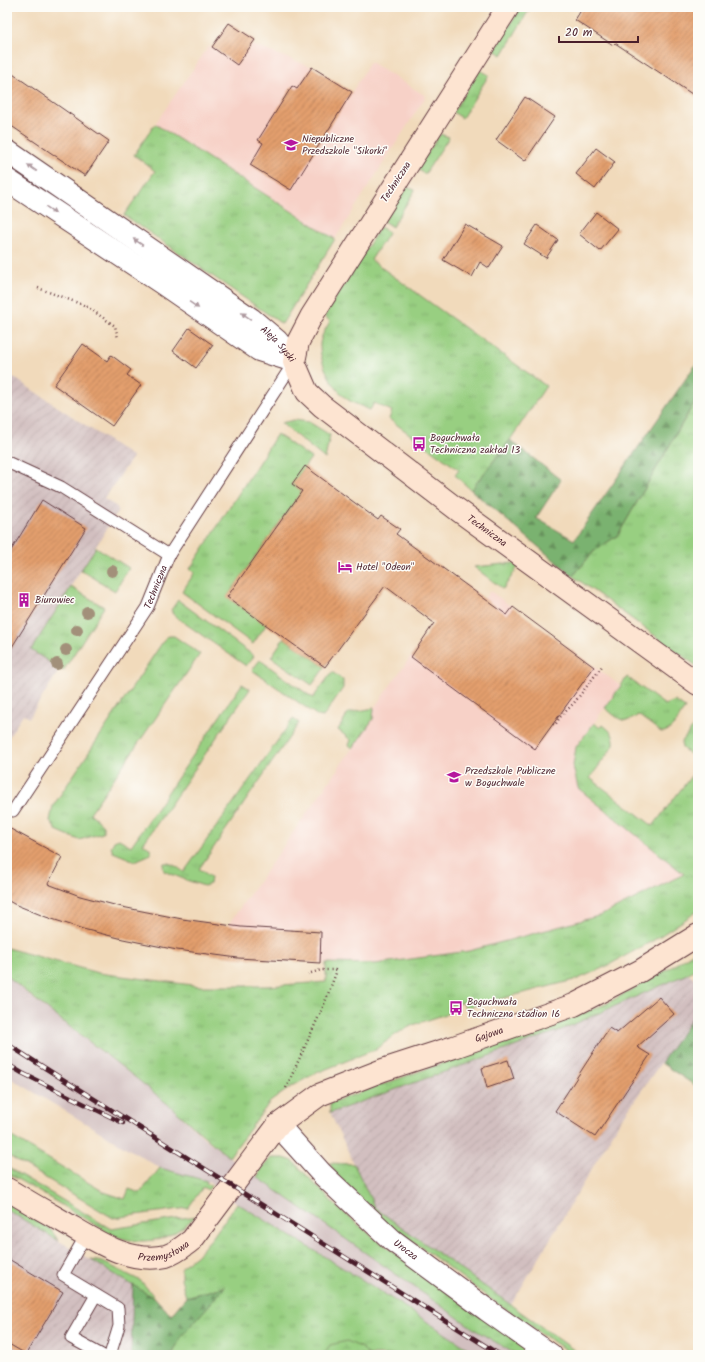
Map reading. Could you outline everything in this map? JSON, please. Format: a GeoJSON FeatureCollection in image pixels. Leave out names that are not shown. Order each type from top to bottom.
{"type":"FeatureCollection","features":[{"type":"Feature","properties":{"kind":"street","name":"Techniczna"},"geometry":{"type":"LineString","coordinates":[[508,7],[311,317],[298,342],[294,362],[307,392],[336,418],[458,510],[698,684]]}},
{"type":"Feature","properties":{"kind":"street","name":"Aleja Syski"},"geometry":{"type":"LineString","coordinates":[[7,151],[89,208],[259,350],[294,362]]}},
{"type":"Feature","properties":{"kind":"street","name":"Aleja Syski"},"geometry":{"type":"LineString","coordinates":[[7,180],[77,228],[168,275]]}},
{"type":"Feature","properties":{"kind":"street"},"geometry":{"type":"LineString","coordinates":[[77,228],[89,208]]}},
{"type":"Feature","properties":{"kind":"street","name":"Gajowa"},"geometry":{"type":"LineString","coordinates":[[278,1125],[298,1108],[319,1095],[383,1070],[574,1005],[640,971],[698,935]]}},
{"type":"Feature","properties":{"kind":"street","name":"Przemysłowa"},"geometry":{"type":"LineString","coordinates":[[7,1189],[86,1235],[123,1253],[154,1258],[168,1256],[180,1250],[192,1240],[278,1125]]}},
{"type":"Feature","properties":{"kind":"street","name":"Urocza"},"geometry":{"type":"LineString","coordinates":[[278,1125],[322,1174],[392,1240],[550,1355]]}},
{"type":"Feature","properties":{"kind":"lane","name":"Techniczna"},"geometry":{"type":"LineString","coordinates":[[13,811],[148,607],[169,555],[294,362]]}},
{"type":"Feature","properties":{"kind":"lane"},"geometry":{"type":"LineString","coordinates":[[7,462],[61,487],[169,555]]}},
{"type":"Feature","properties":{"kind":"lane"},"geometry":{"type":"LineString","coordinates":[[86,1235],[63,1275],[118,1308],[119,1326],[110,1355]]}},
{"type":"Feature","properties":{"kind":"lane"},"geometry":{"type":"LineString","coordinates":[[96,1295],[71,1338],[102,1355]]}},
{"type":"Feature","properties":{"kind":"path"},"geometry":{"type":"LineString","coordinates":[[38,288],[86,306],[115,326],[118,338]]}},
{"type":"Feature","properties":{"kind":"path"},"geometry":{"type":"LineString","coordinates":[[553,724],[555,725],[560,717],[574,703],[602,665]]}},
{"type":"Feature","properties":{"kind":"path"},"geometry":{"type":"LineString","coordinates":[[286,1089],[323,1007],[336,973],[335,970],[321,970],[308,974]]}},
{"type":"Feature","properties":{"kind":"shaded area","name":"Niepubliczne Przedszkole \"Sikorki\""},"geometry":{"type":"Polygon","coordinates":[[[252,45],[312,67],[352,92],[370,62],[426,96],[335,239],[155,124],[209,46],[237,65],[252,45]]]}},
{"type":"Feature","properties":{"kind":"shaded area"},"geometry":{"type":"Polygon","coordinates":[[[7,373],[133,457],[104,499],[117,507],[118,511],[31,650],[60,669],[29,718],[23,714],[7,740],[7,373]]]}},
{"type":"Feature","properties":{"kind":"shaded area","name":"Przedszkole Publiczne w Boguchwale"},"geometry":{"type":"Polygon","coordinates":[[[490,591],[621,686],[576,747],[578,788],[684,874],[602,915],[469,951],[375,964],[320,963],[321,932],[228,925],[373,719],[374,708],[434,624],[484,599],[490,591]]]}},
{"type":"Feature","properties":{"kind":"shaded area"},"geometry":{"type":"Polygon","coordinates":[[[687,974],[698,980],[698,1010],[620,1121],[511,1305],[375,1208],[330,1113],[561,1030],[687,974]]]}},
{"type":"Feature","properties":{"kind":"shaded area"},"geometry":{"type":"Polygon","coordinates":[[[7,976],[31,997],[165,1101],[204,1138],[229,1157],[477,1331],[517,1355],[478,1355],[377,1289],[237,1203],[210,1182],[160,1168],[7,1076],[7,976]]]}},
{"type":"Feature","properties":{"kind":"shaded area"},"geometry":{"type":"Polygon","coordinates":[[[7,1210],[133,1285],[131,1355],[7,1355],[7,1210]]]}},
{"type":"Feature","properties":{"kind":"green space"},"geometry":{"type":"Polygon","coordinates":[[[521,7],[525,7],[529,10],[502,55],[494,50],[521,7]]]}},
{"type":"Feature","properties":{"kind":"green space"},"geometry":{"type":"Polygon","coordinates":[[[480,70],[489,75],[462,118],[453,112],[480,70]]]}},
{"type":"Feature","properties":{"kind":"green space"},"geometry":{"type":"Polygon","coordinates":[[[155,124],[335,239],[282,324],[124,215],[155,171],[134,155],[155,124]]]}},
{"type":"Feature","properties":{"kind":"green space"},"geometry":{"type":"Polygon","coordinates":[[[440,134],[449,137],[425,174],[417,169],[440,134]]]}},
{"type":"Feature","properties":{"kind":"green space"},"geometry":{"type":"Polygon","coordinates":[[[406,187],[415,190],[392,227],[383,221],[406,187]]]}},
{"type":"Feature","properties":{"kind":"green space"},"geometry":{"type":"Polygon","coordinates":[[[380,227],[389,232],[371,260],[546,386],[510,440],[471,490],[455,475],[459,470],[389,419],[392,411],[374,403],[370,410],[350,401],[338,391],[333,384],[322,360],[320,344],[330,321],[324,316],[380,227]]]}},
{"type":"Feature","properties":{"kind":"green space"},"geometry":{"type":"Polygon","coordinates":[[[698,361],[698,396],[618,535],[593,552],[573,576],[471,490],[510,440],[561,480],[536,518],[574,540],[698,361]]]}},
{"type":"Feature","properties":{"kind":"green space"},"geometry":{"type":"Polygon","coordinates":[[[698,396],[698,667],[573,576],[593,552],[618,535],[698,396]]]}},
{"type":"Feature","properties":{"kind":"green space"},"geometry":{"type":"Polygon","coordinates":[[[294,420],[309,422],[330,435],[325,459],[281,423],[294,420]]]}},
{"type":"Feature","properties":{"kind":"green space"},"geometry":{"type":"Polygon","coordinates":[[[277,434],[311,458],[292,484],[302,491],[227,597],[266,625],[253,644],[182,592],[195,572],[190,569],[277,434]]]}},
{"type":"Feature","properties":{"kind":"green space"},"geometry":{"type":"Polygon","coordinates":[[[96,547],[129,568],[115,591],[81,570],[96,547]]]}},
{"type":"Feature","properties":{"kind":"green space"},"geometry":{"type":"Polygon","coordinates":[[[514,563],[518,567],[503,589],[474,567],[514,563]]]}},
{"type":"Feature","properties":{"kind":"green space"},"geometry":{"type":"Polygon","coordinates":[[[71,587],[104,607],[63,671],[31,650],[71,587]]]}},
{"type":"Feature","properties":{"kind":"green space"},"geometry":{"type":"Polygon","coordinates":[[[178,600],[254,656],[246,666],[176,617],[171,610],[178,600]]]}},
{"type":"Feature","properties":{"kind":"green space"},"geometry":{"type":"Polygon","coordinates":[[[174,636],[200,654],[90,813],[103,825],[103,833],[79,840],[56,830],[50,821],[53,806],[166,637],[174,636]]]}},
{"type":"Feature","properties":{"kind":"green space"},"geometry":{"type":"Polygon","coordinates":[[[284,638],[325,667],[312,685],[271,657],[284,638]]]}},
{"type":"Feature","properties":{"kind":"green space"},"geometry":{"type":"Polygon","coordinates":[[[260,660],[313,698],[332,672],[343,680],[343,688],[323,717],[318,716],[252,670],[260,660]]]}},
{"type":"Feature","properties":{"kind":"green space"},"geometry":{"type":"Polygon","coordinates":[[[627,677],[665,705],[675,701],[685,708],[669,730],[661,732],[638,715],[629,720],[621,719],[605,708],[627,677]]]}},
{"type":"Feature","properties":{"kind":"green space"},"geometry":{"type":"Polygon","coordinates":[[[242,684],[250,689],[143,844],[151,849],[151,854],[135,861],[113,852],[111,847],[114,841],[119,839],[131,846],[242,684]]]}},
{"type":"Feature","properties":{"kind":"green space"},"geometry":{"type":"Polygon","coordinates":[[[374,708],[373,719],[353,748],[349,745],[351,740],[338,730],[348,713],[374,708]]]}},
{"type":"Feature","properties":{"kind":"green space"},"geometry":{"type":"Polygon","coordinates":[[[293,719],[299,723],[199,869],[211,877],[210,884],[204,886],[164,871],[164,863],[170,863],[184,872],[293,719]]]}},
{"type":"Feature","properties":{"kind":"green space"},"geometry":{"type":"Polygon","coordinates":[[[698,720],[698,760],[682,748],[681,743],[698,720]]]}},
{"type":"Feature","properties":{"kind":"green space"},"geometry":{"type":"Polygon","coordinates":[[[594,723],[600,728],[603,725],[610,731],[614,738],[614,745],[590,778],[653,826],[698,767],[698,911],[654,940],[605,967],[578,979],[465,1008],[463,1002],[448,1007],[449,1013],[413,1025],[398,1033],[376,1049],[314,1074],[291,1087],[270,1102],[229,1157],[145,1085],[7,976],[7,948],[98,973],[200,986],[267,986],[326,982],[326,963],[375,964],[469,951],[602,915],[684,874],[578,788],[573,766],[576,747],[594,723]]]}},
{"type":"Feature","properties":{"kind":"green space"},"geometry":{"type":"Polygon","coordinates":[[[698,949],[698,967],[687,974],[561,1030],[330,1113],[330,1103],[568,1019],[606,1004],[670,968],[698,949]]]}},
{"type":"Feature","properties":{"kind":"green space"},"geometry":{"type":"Polygon","coordinates":[[[698,1010],[698,1084],[696,1086],[661,1063],[698,1010]]]}},
{"type":"Feature","properties":{"kind":"green space"},"geometry":{"type":"Polygon","coordinates":[[[7,1134],[104,1192],[125,1199],[129,1189],[140,1193],[160,1168],[207,1181],[206,1183],[211,1186],[208,1190],[203,1187],[188,1208],[113,1218],[7,1155],[7,1134]]]}},
{"type":"Feature","properties":{"kind":"green space"},"geometry":{"type":"Polygon","coordinates":[[[271,1158],[284,1158],[293,1161],[337,1207],[372,1236],[537,1355],[517,1355],[477,1331],[257,1177],[262,1168],[271,1158]]]}},
{"type":"Feature","properties":{"kind":"green space"},"geometry":{"type":"Polygon","coordinates":[[[329,1163],[354,1164],[375,1208],[581,1355],[573,1355],[485,1295],[421,1247],[387,1224],[338,1177],[329,1163]]]}},
{"type":"Feature","properties":{"kind":"green space"},"geometry":{"type":"Polygon","coordinates":[[[7,1167],[111,1229],[196,1216],[185,1226],[161,1238],[134,1241],[117,1237],[7,1173],[7,1167]]]}},
{"type":"Feature","properties":{"kind":"green space"},"geometry":{"type":"Polygon","coordinates":[[[237,1203],[377,1289],[478,1355],[172,1355],[181,1337],[224,1287],[186,1297],[181,1279],[181,1267],[196,1256],[212,1238],[237,1203]]]}},
{"type":"Feature","properties":{"kind":"green space"},"geometry":{"type":"Polygon","coordinates":[[[7,1204],[50,1229],[59,1241],[7,1210],[7,1204]]]}},
{"type":"Feature","properties":{"kind":"green space"},"geometry":{"type":"Polygon","coordinates":[[[91,1260],[103,1262],[141,1281],[157,1300],[91,1260]]]}},
{"type":"Feature","properties":{"kind":"green space"},"geometry":{"type":"Polygon","coordinates":[[[133,1285],[157,1300],[171,1315],[186,1297],[225,1287],[181,1337],[172,1355],[131,1355],[133,1285]]]}},
{"type":"Feature","properties":{"kind":"green space"},"geometry":{"type":"Polygon","coordinates":[[[347,1341],[362,1348],[369,1355],[323,1355],[330,1345],[347,1341]]]}},
{"type":"Feature","properties":{"kind":"building"},"geometry":{"type":"Polygon","coordinates":[[[583,7],[698,7],[698,98],[615,43],[613,45],[575,20],[583,7]]]}},
{"type":"Feature","properties":{"kind":"building"},"geometry":{"type":"Polygon","coordinates":[[[229,23],[255,40],[237,65],[212,47],[229,23]]]}},
{"type":"Feature","properties":{"kind":"building","name":"Niepubliczne Przedszkole \"Sikorki\""},"geometry":{"type":"Polygon","coordinates":[[[312,67],[352,92],[291,190],[250,165],[263,143],[258,140],[292,86],[297,89],[312,67]]]}},
{"type":"Feature","properties":{"kind":"building"},"geometry":{"type":"Polygon","coordinates":[[[7,70],[109,141],[85,176],[7,123],[7,70]]]}},
{"type":"Feature","properties":{"kind":"building"},"geometry":{"type":"Polygon","coordinates":[[[525,97],[555,117],[525,161],[496,140],[525,97]]]}},
{"type":"Feature","properties":{"kind":"building"},"geometry":{"type":"Polygon","coordinates":[[[596,148],[615,162],[595,189],[576,174],[596,148]]]}},
{"type":"Feature","properties":{"kind":"building"},"geometry":{"type":"Polygon","coordinates":[[[596,212],[618,229],[600,251],[579,234],[596,212]]]}},
{"type":"Feature","properties":{"kind":"building"},"geometry":{"type":"Polygon","coordinates":[[[465,224],[503,246],[489,268],[480,262],[472,277],[443,260],[465,224]]]}},
{"type":"Feature","properties":{"kind":"building"},"geometry":{"type":"Polygon","coordinates":[[[537,225],[558,240],[546,258],[524,244],[537,225]]]}},
{"type":"Feature","properties":{"kind":"building"},"geometry":{"type":"Polygon","coordinates":[[[189,328],[213,345],[196,368],[173,351],[189,328]]]}},
{"type":"Feature","properties":{"kind":"building"},"geometry":{"type":"Polygon","coordinates":[[[83,344],[107,361],[111,355],[131,370],[127,375],[141,385],[112,426],[54,385],[83,344]]]}},
{"type":"Feature","properties":{"kind":"building"},"geometry":{"type":"Polygon","coordinates":[[[305,466],[378,520],[381,516],[400,529],[396,534],[507,615],[513,607],[594,667],[535,749],[411,657],[434,623],[385,586],[325,667],[227,597],[302,491],[292,484],[305,466]]]}},
{"type":"Feature","properties":{"kind":"building","name":"Biurowiec"},"geometry":{"type":"Polygon","coordinates":[[[42,500],[86,528],[7,655],[7,557],[42,500]]]}},
{"type":"Feature","properties":{"kind":"building"},"geometry":{"type":"Polygon","coordinates":[[[7,827],[62,857],[48,884],[80,896],[122,907],[182,919],[241,927],[321,932],[320,963],[238,958],[177,950],[83,929],[46,917],[14,904],[7,900],[7,827]]]}},
{"type":"Feature","properties":{"kind":"building"},"geometry":{"type":"Polygon","coordinates":[[[659,997],[674,1014],[637,1047],[650,1055],[595,1137],[555,1111],[609,1028],[617,1033],[659,997]]]}},
{"type":"Feature","properties":{"kind":"building"},"geometry":{"type":"Polygon","coordinates":[[[508,1060],[514,1079],[487,1088],[482,1068],[508,1060]]]}},
{"type":"Feature","properties":{"kind":"building"},"geometry":{"type":"Polygon","coordinates":[[[7,1258],[63,1292],[26,1354],[7,1343],[7,1258]]]}},
{"type":"Feature","properties":{"kind":"railway"},"geometry":{"type":"LineString","coordinates":[[7,1044],[500,1355]]}},
{"type":"Feature","properties":{"kind":"railway"},"geometry":{"type":"LineString","coordinates":[[7,1064],[22,1073],[123,1123]]}},
{"type":"Feature","properties":{"kind":"place","name":"Niepubliczne Przedszkole \"Sikorki\""},"geometry":{"type":"Point","coordinates":[291,145]}},
{"type":"Feature","properties":{"kind":"place","name":"Boguchwała Techniczna zakład 13"},"geometry":{"type":"Point","coordinates":[419,444]}},
{"type":"Feature","properties":{"kind":"place","name":"Hotel \"Odeon\""},"geometry":{"type":"Point","coordinates":[345,567]}},
{"type":"Feature","properties":{"kind":"place","name":"Biurowiec"},"geometry":{"type":"Point","coordinates":[24,600]}},
{"type":"Feature","properties":{"kind":"place","name":"Przedszkole Publiczne w Boguchwale"},"geometry":{"type":"Point","coordinates":[454,777]}},
{"type":"Feature","properties":{"kind":"place","name":"Boguchwała Techniczna stadion 16"},"geometry":{"type":"Point","coordinates":[456,1008]}}]}
